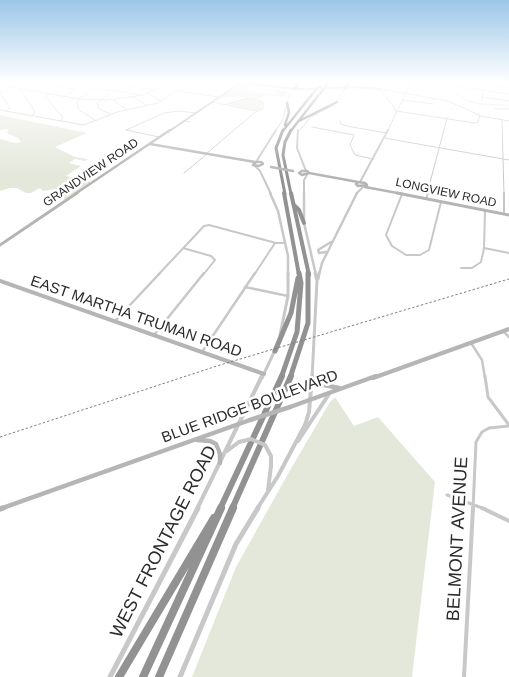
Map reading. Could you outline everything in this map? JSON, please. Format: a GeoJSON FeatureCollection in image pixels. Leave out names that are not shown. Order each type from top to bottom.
{"type":"FeatureCollection","features":[{"type":"Feature","properties":{"kind":"highway"},"geometry":{"type":"LineString","coordinates":[[285,127],[289,114]]}},
{"type":"Feature","properties":{"kind":"highway"},"geometry":{"type":"LineString","coordinates":[[143,677],[286,369],[297,332],[300,303],[299,273],[276,154],[279,137],[296,114]]}},
{"type":"Feature","properties":{"kind":"highway"},"geometry":{"type":"LineString","coordinates":[[159,677],[293,371],[308,323],[309,276],[283,155],[286,137],[303,114]]}},
{"type":"Feature","properties":{"kind":"highway"},"geometry":{"type":"LineString","coordinates":[[294,124],[314,114]]}},
{"type":"Feature","properties":{"kind":"highway"},"geometry":{"type":"LineString","coordinates":[[293,204],[304,224]]}},
{"type":"Feature","properties":{"kind":"highway"},"geometry":{"type":"LineString","coordinates":[[275,352],[291,313],[299,273]]}},
{"type":"Feature","properties":{"kind":"highway"},"geometry":{"type":"LineString","coordinates":[[119,677],[225,500]]}},
{"type":"Feature","properties":{"kind":"main road","name":"GRANDVIEW ROAD"},"geometry":{"type":"LineString","coordinates":[[0,245],[195,114]]}},
{"type":"Feature","properties":{"kind":"main road"},"geometry":{"type":"LineString","coordinates":[[150,144],[358,184]]}},
{"type":"Feature","properties":{"kind":"main road"},"geometry":{"type":"LineString","coordinates":[[307,173],[358,184]]}},
{"type":"Feature","properties":{"kind":"main road","name":"LONGVIEW ROAD"},"geometry":{"type":"LineString","coordinates":[[358,184],[509,215]]}},
{"type":"Feature","properties":{"kind":"main road","name":"EAST MARTHA TRUMAN ROAD"},"geometry":{"type":"LineString","coordinates":[[0,281],[116,320],[154,335],[203,350],[264,374]]}},
{"type":"Feature","properties":{"kind":"main road","name":"BLUE RIDGE BOULEVARD"},"geometry":{"type":"LineString","coordinates":[[0,509],[509,329]]}},
{"type":"Feature","properties":{"kind":"main road"},"geometry":{"type":"LineString","coordinates":[[312,377],[320,385],[341,388]]}},
{"type":"Feature","properties":{"kind":"main road"},"geometry":{"type":"LineString","coordinates":[[195,440],[210,441],[216,444],[220,454],[220,463]]}},
{"type":"Feature","properties":{"kind":"street"},"geometry":{"type":"LineString","coordinates":[[19,114],[82,125],[111,114]]}},
{"type":"Feature","properties":{"kind":"street"},"geometry":{"type":"LineString","coordinates":[[59,114],[63,118],[60,122]]}},
{"type":"Feature","properties":{"kind":"street"},"geometry":{"type":"LineString","coordinates":[[85,114],[96,120]]}},
{"type":"Feature","properties":{"kind":"street"},"geometry":{"type":"LineString","coordinates":[[160,137],[126,130],[163,114]]}},
{"type":"Feature","properties":{"kind":"street"},"geometry":{"type":"LineString","coordinates":[[184,173],[255,114]]}},
{"type":"Feature","properties":{"kind":"street"},"geometry":{"type":"LineString","coordinates":[[255,164],[283,119],[284,114]]}},
{"type":"Feature","properties":{"kind":"street"},"geometry":{"type":"LineString","coordinates":[[317,114],[298,130],[296,139],[297,148],[307,173],[304,180],[304,224],[318,281]]}},
{"type":"Feature","properties":{"kind":"street"},"geometry":{"type":"LineString","coordinates":[[358,191],[358,184],[366,173],[396,114]]}},
{"type":"Feature","properties":{"kind":"street"},"geometry":{"type":"LineString","coordinates":[[416,114],[475,122],[478,122],[480,115]]}},
{"type":"Feature","properties":{"kind":"street"},"geometry":{"type":"LineString","coordinates":[[477,114],[509,121]]}},
{"type":"Feature","properties":{"kind":"street"},"geometry":{"type":"LineString","coordinates":[[426,199],[447,118]]}},
{"type":"Feature","properties":{"kind":"street"},"geometry":{"type":"LineString","coordinates":[[502,120],[504,214]]}},
{"type":"Feature","properties":{"kind":"street"},"geometry":{"type":"LineString","coordinates":[[184,121],[190,122]]}},
{"type":"Feature","properties":{"kind":"street"},"geometry":{"type":"LineString","coordinates":[[340,121],[341,124],[346,126],[387,133]]}},
{"type":"Feature","properties":{"kind":"street"},"geometry":{"type":"LineString","coordinates":[[312,127],[354,135],[350,145],[355,155],[373,159]]}},
{"type":"Feature","properties":{"kind":"street"},"geometry":{"type":"LineString","coordinates":[[384,138],[509,160]]}},
{"type":"Feature","properties":{"kind":"street","name":"WEST FRONTAGE ROAD"},"geometry":{"type":"LineString","coordinates":[[110,677],[275,352],[288,296],[289,267],[278,211],[255,164]]}},
{"type":"Feature","properties":{"kind":"street"},"geometry":{"type":"LineString","coordinates":[[180,677],[236,544],[278,476],[305,425],[310,400],[318,281],[322,263],[358,191],[365,185],[366,173]]}},
{"type":"Feature","properties":{"kind":"street"},"geometry":{"type":"LineString","coordinates":[[347,181],[363,178]]}},
{"type":"Feature","properties":{"kind":"street"},"geometry":{"type":"LineString","coordinates":[[402,194],[386,235],[388,241],[402,253],[413,256],[424,254],[428,250],[441,202]]}},
{"type":"Feature","properties":{"kind":"street"},"geometry":{"type":"LineString","coordinates":[[461,268],[472,268],[479,264],[484,248],[485,210]]}},
{"type":"Feature","properties":{"kind":"street"},"geometry":{"type":"LineString","coordinates":[[116,320],[205,225],[276,243],[285,243]]}},
{"type":"Feature","properties":{"kind":"street"},"geometry":{"type":"LineString","coordinates":[[328,251],[322,253],[318,250],[332,242]]}},
{"type":"Feature","properties":{"kind":"street"},"geometry":{"type":"LineString","coordinates":[[203,350],[276,243]]}},
{"type":"Feature","properties":{"kind":"street"},"geometry":{"type":"LineString","coordinates":[[154,335],[214,258],[183,248]]}},
{"type":"Feature","properties":{"kind":"street"},"geometry":{"type":"LineString","coordinates":[[484,248],[509,253]]}},
{"type":"Feature","properties":{"kind":"street"},"geometry":{"type":"LineString","coordinates":[[245,288],[288,296]]}},
{"type":"Feature","properties":{"kind":"street"},"geometry":{"type":"LineString","coordinates":[[503,331],[509,337]]}},
{"type":"Feature","properties":{"kind":"street"},"geometry":{"type":"LineString","coordinates":[[471,343],[482,360],[488,397],[509,426]]}},
{"type":"Feature","properties":{"kind":"street"},"geometry":{"type":"LineString","coordinates":[[294,444],[301,438],[330,392]]}},
{"type":"Feature","properties":{"kind":"street","name":"BELMONT AVENUE"},"geometry":{"type":"LineString","coordinates":[[464,677],[478,438],[489,428],[509,426]]}},
{"type":"Feature","properties":{"kind":"street"},"geometry":{"type":"LineString","coordinates":[[224,453],[239,442],[251,440],[266,445],[271,456],[268,490]]}},
{"type":"Feature","properties":{"kind":"street"},"geometry":{"type":"LineString","coordinates":[[447,495],[495,512],[509,521]]}},
{"type":"Feature","properties":{"kind":"shaded area"},"geometry":{"type":"Polygon","coordinates":[[[0,115],[87,133],[55,147],[75,157],[88,159],[85,161],[75,159],[69,163],[81,166],[66,176],[91,182],[64,200],[60,195],[53,193],[57,190],[55,189],[43,191],[40,188],[31,193],[26,193],[17,188],[0,191],[0,139],[15,143],[21,142],[18,138],[8,134],[9,129],[0,130],[0,115]]]}},
{"type":"Feature","properties":{"kind":"shaded area"},"geometry":{"type":"Polygon","coordinates":[[[335,397],[354,426],[378,417],[435,482],[412,677],[192,677],[236,567],[289,472],[330,402],[335,397]]]}},
{"type":"Feature","properties":{"kind":"railway"},"geometry":{"type":"LineString","coordinates":[[0,437],[220,365],[509,279]]}}]}
